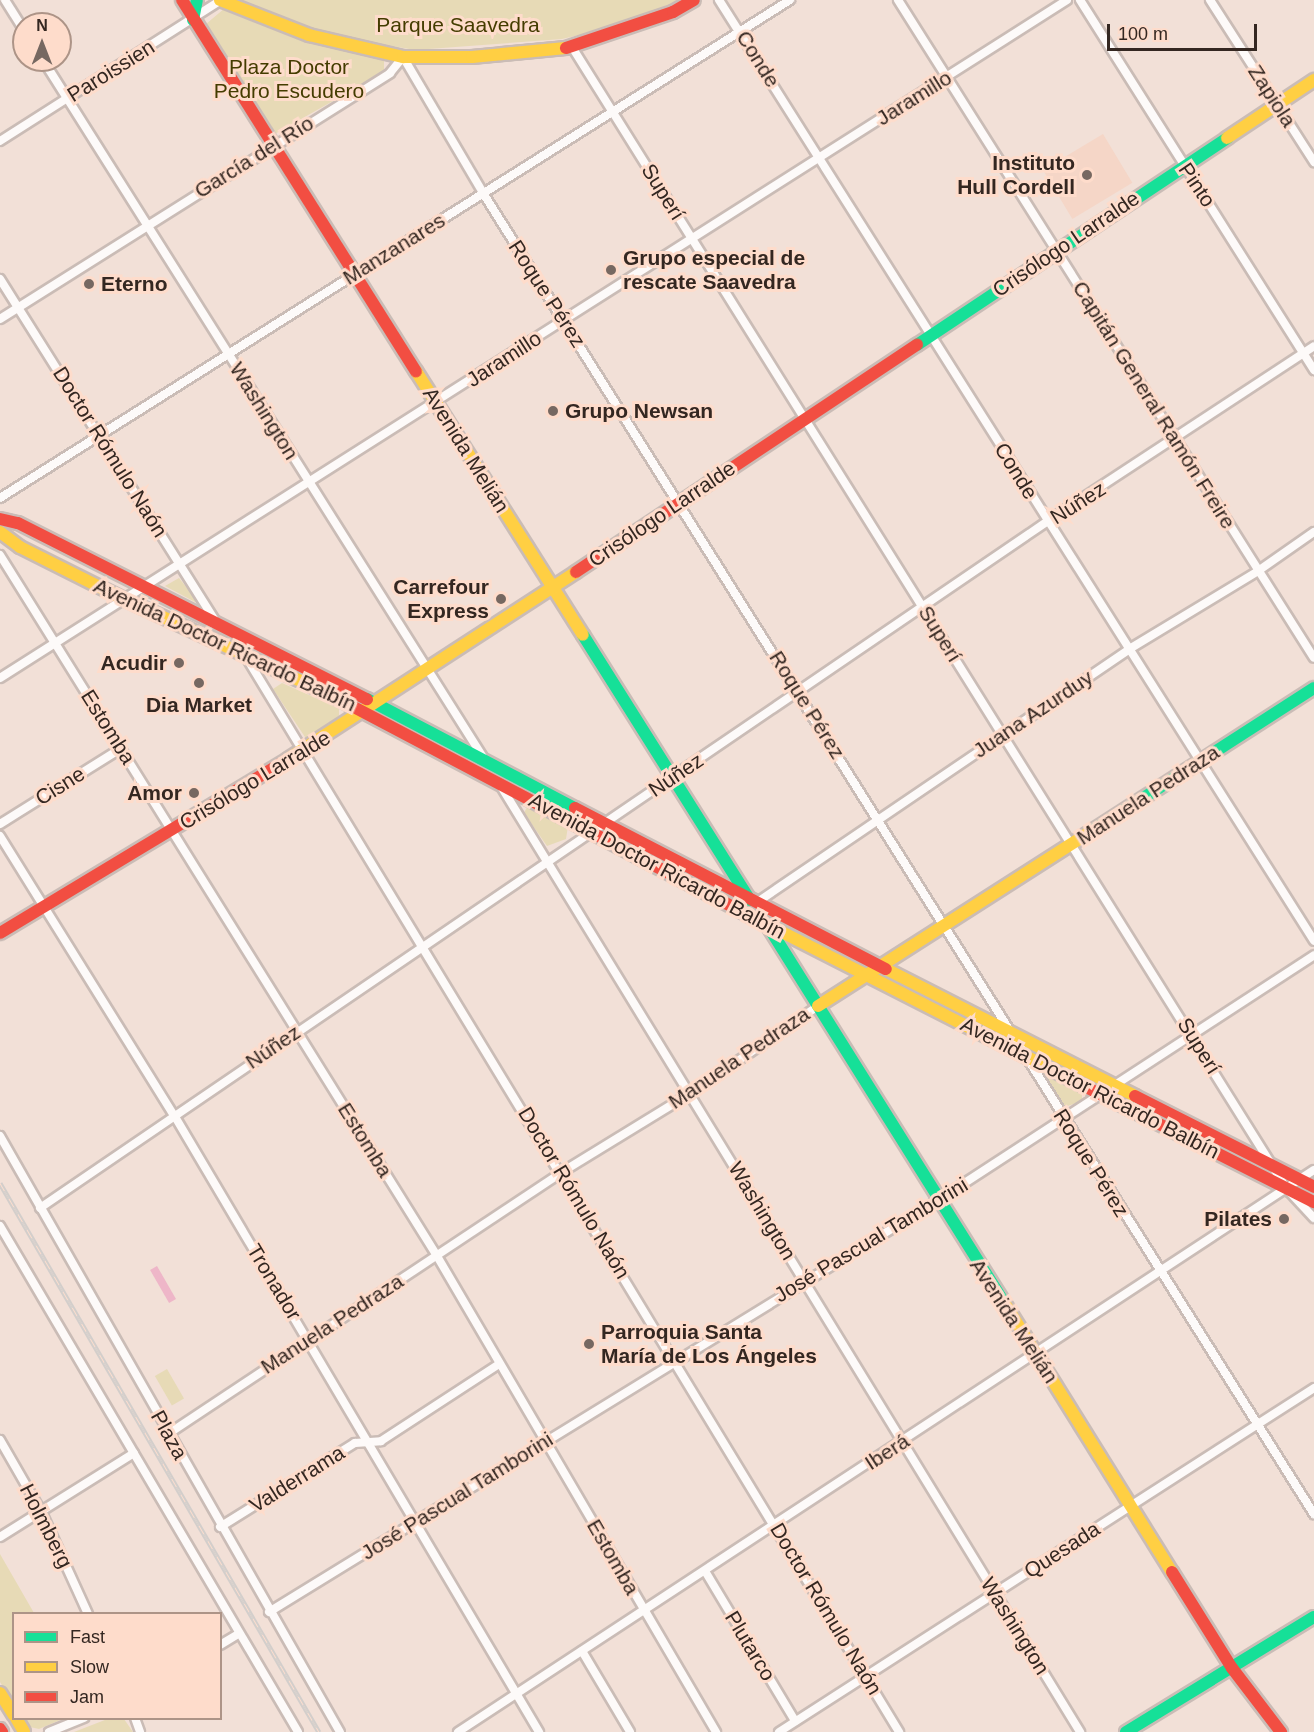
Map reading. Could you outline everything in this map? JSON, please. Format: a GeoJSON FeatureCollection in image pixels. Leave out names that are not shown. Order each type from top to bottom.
{"type":"FeatureCollection","features":[{"type":"Feature","properties":{"kind":"street","name":"Avenida Melián"},"geometry":{"type":"LineString","coordinates":[[182,0],[672,778],[818,1005],[937,1201],[1132,1505],[1232,1668],[1281,1732]]}},
{"type":"Feature","properties":{"kind":"street"},"geometry":{"type":"LineString","coordinates":[[193,20],[197,0]]}},
{"type":"Feature","properties":{"kind":"street"},"geometry":{"type":"LineString","coordinates":[[220,0],[309,35],[403,57],[472,57],[572,47],[673,12],[694,0]]}},
{"type":"Feature","properties":{"kind":"street","name":"Paroissien"},"geometry":{"type":"LineString","coordinates":[[0,141],[193,20],[220,0]]}},
{"type":"Feature","properties":{"kind":"street","name":"Conde"},"geometry":{"type":"LineString","coordinates":[[719,0],[1048,521],[1131,648],[1314,941]]}},
{"type":"Feature","properties":{"kind":"street","name":"Manzanares"},"geometry":{"type":"LineString","coordinates":[[0,498],[790,0]]}},
{"type":"Feature","properties":{"kind":"street","name":"Capitán General Ramón Freire"},"geometry":{"type":"LineString","coordinates":[[898,0],[1314,658]]}},
{"type":"Feature","properties":{"kind":"street","name":"Jaramillo"},"geometry":{"type":"LineString","coordinates":[[0,678],[140,586],[436,403],[1067,0]]}},
{"type":"Feature","properties":{"kind":"street","name":"Pinto"},"geometry":{"type":"LineString","coordinates":[[1080,0],[1314,370]]}},
{"type":"Feature","properties":{"kind":"street","name":"Zapiola"},"geometry":{"type":"LineString","coordinates":[[1210,0],[1314,162]]}},
{"type":"Feature","properties":{"kind":"street","name":"Superí"},"geometry":{"type":"LineString","coordinates":[[572,47],[1193,1035],[1286,1188],[1314,1218]]}},
{"type":"Feature","properties":{"kind":"street","name":"García del Río"},"geometry":{"type":"LineString","coordinates":[[0,319],[146,224],[390,73],[403,57]]}},
{"type":"Feature","properties":{"kind":"street","name":"Roque Pérez"},"geometry":{"type":"LineString","coordinates":[[403,57],[410,76],[483,193],[1013,1033],[1159,1272],[1314,1514]]}},
{"type":"Feature","properties":{"kind":"street","name":"Washington"},"geometry":{"type":"LineString","coordinates":[[51,72],[485,761]]}},
{"type":"Feature","properties":{"kind":"street","name":"Crisólogo Larralde"},"geometry":{"type":"LineString","coordinates":[[0,933],[302,753],[366,712],[1314,80]]}},
{"type":"Feature","properties":{"kind":"street","name":"Doctor Rómulo Naón"},"geometry":{"type":"LineString","coordinates":[[0,279],[219,626]]}},
{"type":"Feature","properties":{"kind":"street","name":"Núñez"},"geometry":{"type":"LineString","coordinates":[[40,1208],[297,1030],[422,948],[1048,521],[1176,439],[1314,346]]}},
{"type":"Feature","properties":{"kind":"street","name":"Avenida Doctor Ricardo Balbín"},"geometry":{"type":"LineString","coordinates":[[0,519],[18,523],[378,704],[753,902],[1314,1187]]}},
{"type":"Feature","properties":{"kind":"street","name":"Avenida Doctor Ricardo Balbín"},"geometry":{"type":"LineString","coordinates":[[0,532],[20,547],[122,598],[366,712],[865,975],[1314,1202]]}},
{"type":"Feature","properties":{"kind":"street","name":"Juana Azurduy"},"geometry":{"type":"LineString","coordinates":[[753,902],[1131,648],[1258,571],[1314,532]]}},
{"type":"Feature","properties":{"kind":"street","name":"Estomba"},"geometry":{"type":"LineString","coordinates":[[0,555],[437,1256],[716,1732]]}},
{"type":"Feature","properties":{"kind":"street","name":"Doctor Rómulo Naón"},"geometry":{"type":"LineString","coordinates":[[246,656],[302,753],[562,1172],[899,1732]]}},
{"type":"Feature","properties":{"kind":"street","name":"Manuela Pedraza"},"geometry":{"type":"LineString","coordinates":[[168,1434],[308,1338],[437,1256],[562,1172],[691,1093],[818,1005],[1314,688]]}},
{"type":"Feature","properties":{"kind":"street","name":"Cisne"},"geometry":{"type":"LineString","coordinates":[[0,824],[120,749]]}},
{"type":"Feature","properties":{"kind":"street","name":"Washington"},"geometry":{"type":"LineString","coordinates":[[499,782],[549,860],[1080,1732]]}},
{"type":"Feature","properties":{"kind":"street","name":"Tronador"},"geometry":{"type":"LineString","coordinates":[[0,837],[42,908],[174,1115],[417,1522],[539,1732]]}},
{"type":"Feature","properties":{"kind":"street","name":"José Pascual Tamborini"},"geometry":{"type":"LineString","coordinates":[[269,1612],[805,1280],[937,1201],[1117,1086],[1314,955]]}},
{"type":"Feature","properties":{"kind":"street","name":"Plaza"},"geometry":{"type":"LineString","coordinates":[[0,1136],[220,1527],[340,1732]]}},
{"type":"Feature","properties":{"kind":"street","name":"Iberá"},"geometry":{"type":"LineString","coordinates":[[458,1732],[1314,1170]]}},
{"type":"Feature","properties":{"kind":"street","name":"Plaza"},"geometry":{"type":"LineString","coordinates":[[1,1229],[238,1634],[298,1732]]}},
{"type":"Feature","properties":{"kind":"street","name":"Valderrama"},"geometry":{"type":"LineString","coordinates":[[220,1527],[355,1443],[381,1441],[499,1364]]}},
{"type":"Feature","properties":{"kind":"street","name":"Quesada"},"geometry":{"type":"LineString","coordinates":[[779,1732],[1314,1388]]}},
{"type":"Feature","properties":{"kind":"street","name":"Holmberg"},"geometry":{"type":"LineString","coordinates":[[0,1440],[42,1513],[84,1612]]}},
{"type":"Feature","properties":{"kind":"street"},"geometry":{"type":"LineString","coordinates":[[0,1537],[42,1513],[134,1453]]}},
{"type":"Feature","properties":{"kind":"street","name":"Plutarco"},"geometry":{"type":"LineString","coordinates":[[705,1571],[795,1721]]}},
{"type":"Feature","properties":{"kind":"street"},"geometry":{"type":"LineString","coordinates":[[1126,1732],[1314,1617]]}},
{"type":"Feature","properties":{"kind":"street"},"geometry":{"type":"LineString","coordinates":[[222,1644],[238,1634]]}},
{"type":"Feature","properties":{"kind":"street"},"geometry":{"type":"LineString","coordinates":[[582,1651],[630,1732]]}},
{"type":"Feature","properties":{"kind":"street"},"geometry":{"type":"LineString","coordinates":[[0,1693],[12,1712]]}},
{"type":"Feature","properties":{"kind":"street"},"geometry":{"type":"LineString","coordinates":[[48,1732],[81,1720]]}},
{"type":"Feature","properties":{"kind":"shaded area","name":"Instituto Hull Cordell"},"geometry":{"type":"Polygon","coordinates":[[[1103,134],[1132,183],[1072,219],[1043,170],[1103,134]]]}},
{"type":"Feature","properties":{"kind":"shaded area"},"geometry":{"type":"Polygon","coordinates":[[[157,1266],[176,1299],[169,1303],[150,1270],[157,1266]]]}},
{"type":"Feature","properties":{"kind":"green space","name":"Parque Saavedra"},"geometry":{"type":"Polygon","coordinates":[[[236,0],[680,0],[613,27],[562,39],[415,50],[329,35],[236,0]]]}},
{"type":"Feature","properties":{"kind":"green space","name":"Plaza Doctor Pedro Escudero"},"geometry":{"type":"Polygon","coordinates":[[[225,8],[289,34],[384,61],[384,72],[273,135],[206,31],[206,24],[225,8]]]}},
{"type":"Feature","properties":{"kind":"green space"},"geometry":{"type":"Polygon","coordinates":[[[179,578],[195,598],[195,602],[165,586],[179,578]]]}},
{"type":"Feature","properties":{"kind":"green space"},"geometry":{"type":"Polygon","coordinates":[[[282,683],[339,708],[339,720],[307,740],[273,689],[282,683]]]}},
{"type":"Feature","properties":{"kind":"green space"},"geometry":{"type":"Polygon","coordinates":[[[527,807],[568,826],[566,839],[547,846],[524,813],[527,807]]]}},
{"type":"Feature","properties":{"kind":"green space"},"geometry":{"type":"Polygon","coordinates":[[[1049,1075],[1082,1091],[1082,1101],[1062,1108],[1044,1079],[1049,1075]]]}},
{"type":"Feature","properties":{"kind":"green space"},"geometry":{"type":"Polygon","coordinates":[[[167,1369],[184,1398],[172,1405],[155,1376],[167,1369]]]}},
{"type":"Feature","properties":{"kind":"green space"},"geometry":{"type":"Polygon","coordinates":[[[0,1554],[33,1612],[12,1612],[12,1701],[0,1682],[0,1554]]]}},
{"type":"Feature","properties":{"kind":"green space"},"geometry":{"type":"Polygon","coordinates":[[[24,1720],[60,1720],[39,1729],[30,1727],[24,1720]]]}},
{"type":"Feature","properties":{"kind":"green space"},"geometry":{"type":"Polygon","coordinates":[[[105,1720],[125,1720],[133,1732],[74,1732],[105,1720]]]}},
{"type":"Feature","properties":{"kind":"railway"},"geometry":{"type":"LineString","coordinates":[[0,1183],[319,1732]]}},
{"type":"Feature","properties":{"kind":"traffic: fast"},"geometry":{"type":"LineString","coordinates":[[193,20],[197,0]]}},
{"type":"Feature","properties":{"kind":"traffic: fast"},"geometry":{"type":"LineString","coordinates":[[917,345],[1227,138]]}},
{"type":"Feature","properties":{"kind":"traffic: fast"},"geometry":{"type":"LineString","coordinates":[[583,635],[750,900]]}},
{"type":"Feature","properties":{"kind":"traffic: fast"},"geometry":{"type":"LineString","coordinates":[[1092,831],[1314,688]]}},
{"type":"Feature","properties":{"kind":"traffic: fast"},"geometry":{"type":"LineString","coordinates":[[367,699],[575,808]]}},
{"type":"Feature","properties":{"kind":"traffic: fast"},"geometry":{"type":"LineString","coordinates":[[768,926],[1005,1304]]}},
{"type":"Feature","properties":{"kind":"traffic: fast"},"geometry":{"type":"LineString","coordinates":[[1126,1732],[1314,1617]]}},
{"type":"Feature","properties":{"kind":"traffic: slow"},"geometry":{"type":"LineString","coordinates":[[220,0],[309,35],[403,57],[472,57],[566,48]]}},
{"type":"Feature","properties":{"kind":"traffic: slow"},"geometry":{"type":"LineString","coordinates":[[1227,138],[1314,80]]}},
{"type":"Feature","properties":{"kind":"traffic: slow"},"geometry":{"type":"LineString","coordinates":[[416,371],[583,635]]}},
{"type":"Feature","properties":{"kind":"traffic: slow"},"geometry":{"type":"LineString","coordinates":[[0,532],[20,547],[122,598],[331,695]]}},
{"type":"Feature","properties":{"kind":"traffic: slow"},"geometry":{"type":"LineString","coordinates":[[288,759],[576,572]]}},
{"type":"Feature","properties":{"kind":"traffic: slow"},"geometry":{"type":"LineString","coordinates":[[818,1006],[1092,831]]}},
{"type":"Feature","properties":{"kind":"traffic: slow"},"geometry":{"type":"LineString","coordinates":[[770,926],[1072,1080]]}},
{"type":"Feature","properties":{"kind":"traffic: slow"},"geometry":{"type":"LineString","coordinates":[[886,969],[1135,1096]]}},
{"type":"Feature","properties":{"kind":"traffic: slow"},"geometry":{"type":"LineString","coordinates":[[1005,1304],[1172,1572]]}},
{"type":"Feature","properties":{"kind":"traffic: slow"},"geometry":{"type":"LineString","coordinates":[[0,1693],[12,1712]]}},
{"type":"Feature","properties":{"kind":"traffic: slow"},"geometry":{"type":"LineString","coordinates":[[17,1720],[24,1732]]}},
{"type":"Feature","properties":{"kind":"traffic: jam"},"geometry":{"type":"LineString","coordinates":[[182,0],[416,371]]}},
{"type":"Feature","properties":{"kind":"traffic: jam"},"geometry":{"type":"LineString","coordinates":[[566,48],[673,12],[694,0]]}},
{"type":"Feature","properties":{"kind":"traffic: jam"},"geometry":{"type":"LineString","coordinates":[[576,572],[917,345]]}},
{"type":"Feature","properties":{"kind":"traffic: jam"},"geometry":{"type":"LineString","coordinates":[[0,519],[18,523],[367,699]]}},
{"type":"Feature","properties":{"kind":"traffic: jam"},"geometry":{"type":"LineString","coordinates":[[331,695],[770,926]]}},
{"type":"Feature","properties":{"kind":"traffic: jam"},"geometry":{"type":"LineString","coordinates":[[0,933],[288,759]]}},
{"type":"Feature","properties":{"kind":"traffic: jam"},"geometry":{"type":"LineString","coordinates":[[575,808],[886,969]]}},
{"type":"Feature","properties":{"kind":"traffic: jam"},"geometry":{"type":"LineString","coordinates":[[1072,1080],[1314,1202]]}},
{"type":"Feature","properties":{"kind":"traffic: jam"},"geometry":{"type":"LineString","coordinates":[[1135,1096],[1314,1187]]}},
{"type":"Feature","properties":{"kind":"traffic: jam"},"geometry":{"type":"LineString","coordinates":[[1172,1572],[1232,1668],[1281,1732]]}},
{"type":"Feature","properties":{"kind":"place","name":"Instituto Hull Cordell"},"geometry":{"type":"Point","coordinates":[1087,175]}},
{"type":"Feature","properties":{"kind":"place","name":"Grupo especial de rescate Saavedra"},"geometry":{"type":"Point","coordinates":[611,270]}},
{"type":"Feature","properties":{"kind":"place","name":"Eterno"},"geometry":{"type":"Point","coordinates":[89,284]}},
{"type":"Feature","properties":{"kind":"place","name":"Grupo Newsan"},"geometry":{"type":"Point","coordinates":[553,411]}},
{"type":"Feature","properties":{"kind":"place","name":"Carrefour Express"},"geometry":{"type":"Point","coordinates":[501,599]}},
{"type":"Feature","properties":{"kind":"place","name":"Acudir"},"geometry":{"type":"Point","coordinates":[179,663]}},
{"type":"Feature","properties":{"kind":"place","name":"Dia Market"},"geometry":{"type":"Point","coordinates":[199,683]}},
{"type":"Feature","properties":{"kind":"place","name":"Amor"},"geometry":{"type":"Point","coordinates":[194,793]}},
{"type":"Feature","properties":{"kind":"place","name":"Pilates"},"geometry":{"type":"Point","coordinates":[1284,1219]}},
{"type":"Feature","properties":{"kind":"place","name":"Parroquia Santa María de Los Ángeles"},"geometry":{"type":"Point","coordinates":[589,1344]}}]}
